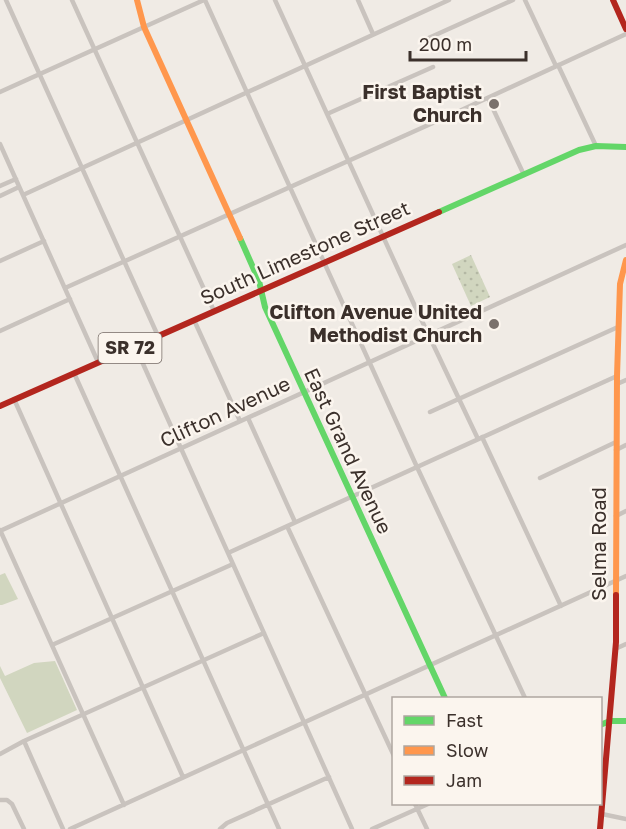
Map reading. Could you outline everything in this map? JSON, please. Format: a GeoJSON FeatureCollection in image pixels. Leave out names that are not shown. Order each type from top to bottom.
{"type":"FeatureCollection","features":[{"type":"Feature","properties":{"kind":"street"},"geometry":{"type":"LineString","coordinates":[[6,0],[158,336]]}},
{"type":"Feature","properties":{"kind":"street"},"geometry":{"type":"LineString","coordinates":[[72,0],[213,311]]}},
{"type":"Feature","properties":{"kind":"street","name":"East Grand Avenue"},"geometry":{"type":"LineString","coordinates":[[137,0],[144,27],[259,281],[265,307],[444,697]]}},
{"type":"Feature","properties":{"kind":"street"},"geometry":{"type":"LineString","coordinates":[[0,92],[204,0],[524,697]]}},
{"type":"Feature","properties":{"kind":"street"},"geometry":{"type":"LineString","coordinates":[[275,0],[428,335],[561,606]]}},
{"type":"Feature","properties":{"kind":"street"},"geometry":{"type":"LineString","coordinates":[[358,0],[373,34]]}},
{"type":"Feature","properties":{"kind":"street"},"geometry":{"type":"LineString","coordinates":[[23,195],[448,0]]}},
{"type":"Feature","properties":{"kind":"street"},"geometry":{"type":"LineString","coordinates":[[422,41],[513,0]]}},
{"type":"Feature","properties":{"kind":"street"},"geometry":{"type":"LineString","coordinates":[[525,0],[596,146]]}},
{"type":"Feature","properties":{"kind":"street"},"geometry":{"type":"LineString","coordinates":[[65,288],[488,98],[626,31],[613,0]]}},
{"type":"Feature","properties":{"kind":"street"},"geometry":{"type":"LineString","coordinates":[[327,114],[433,67]]}},
{"type":"Feature","properties":{"kind":"street"},"geometry":{"type":"LineString","coordinates":[[488,98],[524,175]]}},
{"type":"Feature","properties":{"kind":"street"},"geometry":{"type":"LineString","coordinates":[[0,144],[98,362]]}},
{"type":"Feature","properties":{"kind":"street","name":"South Limestone Street"},"geometry":{"type":"LineString","coordinates":[[0,406],[579,150],[596,146],[626,147]]}},
{"type":"Feature","properties":{"kind":"street"},"geometry":{"type":"LineString","coordinates":[[0,186],[16,179]]}},
{"type":"Feature","properties":{"kind":"street"},"geometry":{"type":"LineString","coordinates":[[0,196],[20,187]]}},
{"type":"Feature","properties":{"kind":"street"},"geometry":{"type":"LineString","coordinates":[[0,261],[44,241]]}},
{"type":"Feature","properties":{"kind":"street","name":"Clifton Avenue"},"geometry":{"type":"LineString","coordinates":[[0,531],[626,245]]}},
{"type":"Feature","properties":{"kind":"street","name":"Selma Road"},"geometry":{"type":"LineString","coordinates":[[600,829],[615,649],[616,384],[618,327],[626,260]]}},
{"type":"Feature","properties":{"kind":"street"},"geometry":{"type":"LineString","coordinates":[[0,331],[70,299]]}},
{"type":"Feature","properties":{"kind":"street"},"geometry":{"type":"LineString","coordinates":[[619,317],[626,314]]}},
{"type":"Feature","properties":{"kind":"street"},"geometry":{"type":"LineString","coordinates":[[194,320],[240,421]]}},
{"type":"Feature","properties":{"kind":"street"},"geometry":{"type":"LineString","coordinates":[[430,412],[618,327]]}},
{"type":"Feature","properties":{"kind":"street"},"geometry":{"type":"LineString","coordinates":[[135,346],[352,829]]}},
{"type":"Feature","properties":{"kind":"street"},"geometry":{"type":"LineString","coordinates":[[74,373],[279,829]]}},
{"type":"Feature","properties":{"kind":"street"},"geometry":{"type":"LineString","coordinates":[[228,553],[617,376]]}},
{"type":"Feature","properties":{"kind":"street"},"geometry":{"type":"LineString","coordinates":[[616,384],[626,380]]}},
{"type":"Feature","properties":{"kind":"street"},"geometry":{"type":"LineString","coordinates":[[14,399],[183,777]]}},
{"type":"Feature","properties":{"kind":"street"},"geometry":{"type":"LineString","coordinates":[[248,418],[295,522]]}},
{"type":"Feature","properties":{"kind":"street"},"geometry":{"type":"LineString","coordinates":[[540,478],[616,446],[626,445]]}},
{"type":"Feature","properties":{"kind":"street"},"geometry":{"type":"LineString","coordinates":[[616,516],[626,511]]}},
{"type":"Feature","properties":{"kind":"street"},"geometry":{"type":"LineString","coordinates":[[287,526],[392,754]]}},
{"type":"Feature","properties":{"kind":"street"},"geometry":{"type":"LineString","coordinates":[[0,531],[124,805]]}},
{"type":"Feature","properties":{"kind":"street"},"geometry":{"type":"LineString","coordinates":[[52,645],[233,564]]}},
{"type":"Feature","properties":{"kind":"street"},"geometry":{"type":"LineString","coordinates":[[70,829],[626,576]]}},
{"type":"Feature","properties":{"kind":"street"},"geometry":{"type":"LineString","coordinates":[[0,754],[24,741],[264,633]]}},
{"type":"Feature","properties":{"kind":"street"},"geometry":{"type":"LineString","coordinates":[[615,649],[626,644]]}},
{"type":"Feature","properties":{"kind":"street"},"geometry":{"type":"LineString","coordinates":[[602,724],[610,721],[626,721]]}},
{"type":"Feature","properties":{"kind":"street"},"geometry":{"type":"LineString","coordinates":[[24,741],[63,829]]}},
{"type":"Feature","properties":{"kind":"street"},"geometry":{"type":"LineString","coordinates":[[220,829],[227,823],[328,777]]}},
{"type":"Feature","properties":{"kind":"street"},"geometry":{"type":"LineString","coordinates":[[0,800],[9,800],[24,829]]}},
{"type":"Feature","properties":{"kind":"street"},"geometry":{"type":"LineString","coordinates":[[372,829],[416,806],[427,829]]}},
{"type":"Feature","properties":{"kind":"street"},"geometry":{"type":"LineString","coordinates":[[602,814],[626,819]]}},
{"type":"Feature","properties":{"kind":"green space"},"geometry":{"type":"Polygon","coordinates":[[[471,255],[490,297],[471,306],[452,264],[471,255]]]}},
{"type":"Feature","properties":{"kind":"green space"},"geometry":{"type":"Polygon","coordinates":[[[5,573],[18,599],[0,605],[0,575],[5,573]]]}},
{"type":"Feature","properties":{"kind":"green space"},"geometry":{"type":"Polygon","coordinates":[[[55,661],[77,710],[27,733],[0,678],[0,666],[5,676],[34,663],[55,661]]]}},
{"type":"Feature","properties":{"kind":"traffic: fast"},"geometry":{"type":"LineString","coordinates":[[439,212],[579,150],[596,146],[626,147]]}},
{"type":"Feature","properties":{"kind":"traffic: fast"},"geometry":{"type":"LineString","coordinates":[[240,238],[259,281],[265,307],[445,697]]}},
{"type":"Feature","properties":{"kind":"traffic: fast"},"geometry":{"type":"LineString","coordinates":[[602,724],[610,721],[626,721]]}},
{"type":"Feature","properties":{"kind":"traffic: slow"},"geometry":{"type":"LineString","coordinates":[[137,0],[144,27],[240,238]]}},
{"type":"Feature","properties":{"kind":"traffic: slow"},"geometry":{"type":"LineString","coordinates":[[616,595],[617,376],[620,284],[626,260]]}},
{"type":"Feature","properties":{"kind":"traffic: jam"},"geometry":{"type":"LineString","coordinates":[[613,0],[626,29]]}},
{"type":"Feature","properties":{"kind":"traffic: jam"},"geometry":{"type":"LineString","coordinates":[[0,406],[439,212]]}},
{"type":"Feature","properties":{"kind":"traffic: jam"},"geometry":{"type":"LineString","coordinates":[[600,829],[616,642],[616,595]]}},
{"type":"Feature","properties":{"kind":"place","name":"First Baptist Church"},"geometry":{"type":"Point","coordinates":[494,104]}},
{"type":"Feature","properties":{"kind":"place","name":"Clifton Avenue United Methodist Church"},"geometry":{"type":"Point","coordinates":[494,324]}}]}
